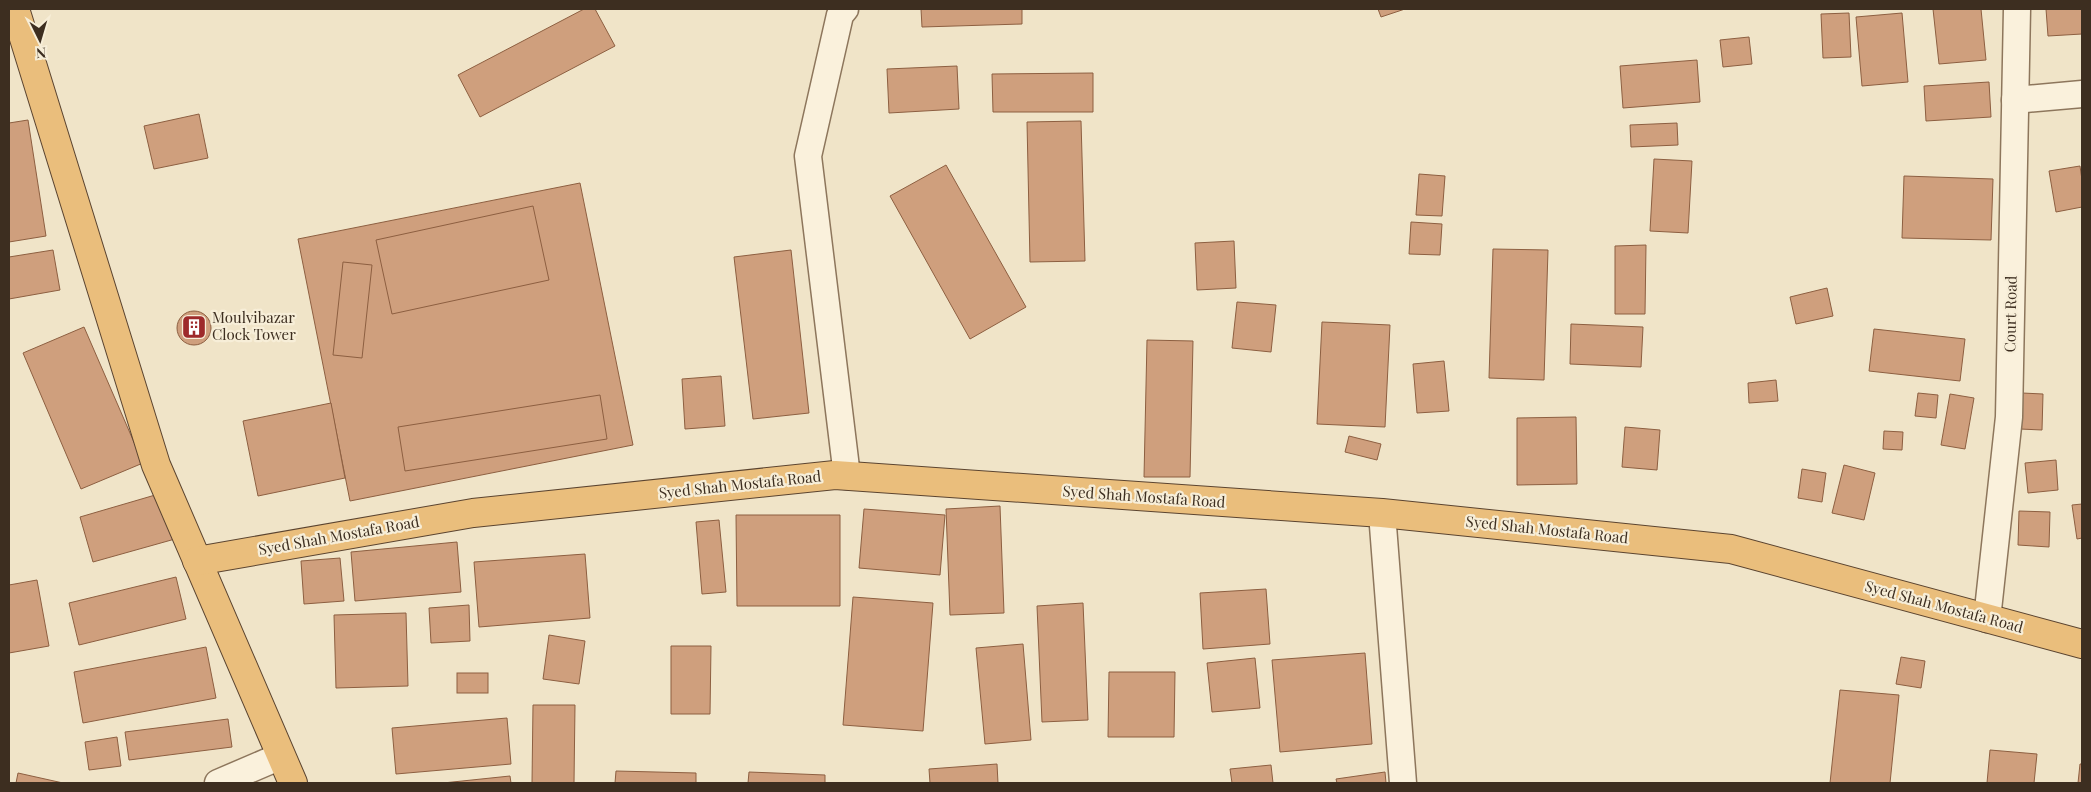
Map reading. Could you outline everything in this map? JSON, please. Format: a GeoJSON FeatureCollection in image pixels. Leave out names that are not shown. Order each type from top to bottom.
{"type":"FeatureCollection","features":[{"type":"Feature","properties":{"kind":"highway"},"geometry":{"type":"LineString","coordinates":[[15,9],[156,466],[292,783]]}},
{"type":"Feature","properties":{"kind":"highway","name":"Syed Shah Mostafa Road"},"geometry":{"type":"LineString","coordinates":[[197,561],[473,513],[835,475],[1382,514],[1731,549],[2082,644]]}},
{"type":"Feature","properties":{"kind":"street"},"geometry":{"type":"LineString","coordinates":[[845,9],[840,15],[808,156],[847,476]]}},
{"type":"Feature","properties":{"kind":"street","name":"Court Road"},"geometry":{"type":"LineString","coordinates":[[1987,619],[2009,417],[2017,9]]}},
{"type":"Feature","properties":{"kind":"street"},"geometry":{"type":"LineString","coordinates":[[2015,100],[2082,94]]}},
{"type":"Feature","properties":{"kind":"street"},"geometry":{"type":"LineString","coordinates":[[1382,514],[1403,783]]}},
{"type":"Feature","properties":{"kind":"street"},"geometry":{"type":"LineString","coordinates":[[218,783],[281,756]]}},
{"type":"Feature","properties":{"kind":"building"},"geometry":{"type":"Polygon","coordinates":[[[584,9],[595,9],[615,46],[480,117],[458,75],[584,9]]]}},
{"type":"Feature","properties":{"kind":"building"},"geometry":{"type":"Polygon","coordinates":[[[921,9],[1022,9],[1022,24],[922,27],[921,9]]]}},
{"type":"Feature","properties":{"kind":"building"},"geometry":{"type":"Polygon","coordinates":[[[1378,9],[1405,9],[1381,17],[1378,9]]]}},
{"type":"Feature","properties":{"kind":"building"},"geometry":{"type":"Polygon","coordinates":[[[1933,9],[1981,9],[1986,60],[1939,64],[1933,9]]]}},
{"type":"Feature","properties":{"kind":"building"},"geometry":{"type":"Polygon","coordinates":[[[2046,9],[2082,9],[2082,34],[2048,36],[2046,9]]]}},
{"type":"Feature","properties":{"kind":"building"},"geometry":{"type":"Polygon","coordinates":[[[1849,13],[1851,57],[1823,58],[1821,14],[1849,13]]]}},
{"type":"Feature","properties":{"kind":"building"},"geometry":{"type":"Polygon","coordinates":[[[1902,13],[1908,82],[1862,86],[1856,17],[1902,13]]]}},
{"type":"Feature","properties":{"kind":"building"},"geometry":{"type":"Polygon","coordinates":[[[1749,37],[1752,64],[1723,67],[1720,40],[1749,37]]]}},
{"type":"Feature","properties":{"kind":"building"},"geometry":{"type":"Polygon","coordinates":[[[1697,60],[1700,102],[1623,108],[1620,66],[1697,60]]]}},
{"type":"Feature","properties":{"kind":"building"},"geometry":{"type":"Polygon","coordinates":[[[957,66],[959,109],[889,113],[887,69],[957,66]]]}},
{"type":"Feature","properties":{"kind":"building"},"geometry":{"type":"Polygon","coordinates":[[[1093,73],[1093,112],[993,112],[992,74],[1093,73]]]}},
{"type":"Feature","properties":{"kind":"building"},"geometry":{"type":"Polygon","coordinates":[[[1989,82],[1991,117],[1926,121],[1924,86],[1989,82]]]}},
{"type":"Feature","properties":{"kind":"building"},"geometry":{"type":"Polygon","coordinates":[[[199,114],[208,158],[154,169],[144,126],[199,114]]]}},
{"type":"Feature","properties":{"kind":"building"},"geometry":{"type":"Polygon","coordinates":[[[28,120],[46,236],[9,242],[9,123],[28,120]]]}},
{"type":"Feature","properties":{"kind":"building"},"geometry":{"type":"Polygon","coordinates":[[[1081,121],[1085,261],[1030,262],[1027,122],[1081,121]]]}},
{"type":"Feature","properties":{"kind":"building"},"geometry":{"type":"Polygon","coordinates":[[[1677,123],[1678,145],[1631,147],[1630,125],[1677,123]]]}},
{"type":"Feature","properties":{"kind":"building"},"geometry":{"type":"Polygon","coordinates":[[[1654,159],[1692,161],[1688,233],[1650,231],[1654,159]]]}},
{"type":"Feature","properties":{"kind":"building"},"geometry":{"type":"Polygon","coordinates":[[[946,165],[1026,307],[970,339],[890,196],[946,165]]]}},
{"type":"Feature","properties":{"kind":"building"},"geometry":{"type":"Polygon","coordinates":[[[2080,166],[2082,207],[2056,212],[2049,171],[2080,166]]]}},
{"type":"Feature","properties":{"kind":"building"},"geometry":{"type":"Polygon","coordinates":[[[1419,174],[1445,176],[1442,216],[1416,215],[1419,174]]]}},
{"type":"Feature","properties":{"kind":"building"},"geometry":{"type":"Polygon","coordinates":[[[1904,176],[1993,179],[1991,240],[1902,238],[1904,176]]]}},
{"type":"Feature","properties":{"kind":"building"},"geometry":{"type":"Polygon","coordinates":[[[580,183],[633,445],[350,501],[298,239],[580,183]]]}},
{"type":"Feature","properties":{"kind":"building"},"geometry":{"type":"Polygon","coordinates":[[[533,206],[549,280],[392,314],[376,240],[533,206]]]}},
{"type":"Feature","properties":{"kind":"building"},"geometry":{"type":"Polygon","coordinates":[[[1411,222],[1442,224],[1440,255],[1409,254],[1411,222]]]}},
{"type":"Feature","properties":{"kind":"building"},"geometry":{"type":"Polygon","coordinates":[[[1234,241],[1236,288],[1197,290],[1195,243],[1234,241]]]}},
{"type":"Feature","properties":{"kind":"building"},"geometry":{"type":"Polygon","coordinates":[[[1646,245],[1645,314],[1615,314],[1615,246],[1646,245]]]}},
{"type":"Feature","properties":{"kind":"building"},"geometry":{"type":"Polygon","coordinates":[[[1493,249],[1548,250],[1544,380],[1489,378],[1493,249]]]}},
{"type":"Feature","properties":{"kind":"building"},"geometry":{"type":"Polygon","coordinates":[[[53,250],[60,290],[9,299],[9,257],[53,250]]]}},
{"type":"Feature","properties":{"kind":"building"},"geometry":{"type":"Polygon","coordinates":[[[791,250],[809,413],[753,419],[734,257],[791,250]]]}},
{"type":"Feature","properties":{"kind":"building"},"geometry":{"type":"Polygon","coordinates":[[[343,262],[372,265],[362,358],[333,355],[343,262]]]}},
{"type":"Feature","properties":{"kind":"building"},"geometry":{"type":"Polygon","coordinates":[[[1827,288],[1833,316],[1796,324],[1790,297],[1827,288]]]}},
{"type":"Feature","properties":{"kind":"building"},"geometry":{"type":"Polygon","coordinates":[[[1237,302],[1276,305],[1271,352],[1232,348],[1237,302]]]}},
{"type":"Feature","properties":{"kind":"building","name":"Moulvibazar Clock Tower"},"geometry":{"type":"Polygon","coordinates":[[[194,311],[206,316],[211,328],[206,340],[194,345],[182,340],[177,328],[182,316],[194,311]]]}},
{"type":"Feature","properties":{"kind":"building"},"geometry":{"type":"Polygon","coordinates":[[[1322,322],[1390,325],[1385,427],[1317,424],[1322,322]]]}},
{"type":"Feature","properties":{"kind":"building"},"geometry":{"type":"Polygon","coordinates":[[[1571,324],[1643,327],[1641,367],[1570,364],[1571,324]]]}},
{"type":"Feature","properties":{"kind":"building"},"geometry":{"type":"Polygon","coordinates":[[[84,327],[143,463],[81,489],[23,353],[84,327]]]}},
{"type":"Feature","properties":{"kind":"building"},"geometry":{"type":"Polygon","coordinates":[[[1874,329],[1965,339],[1960,381],[1869,371],[1874,329]]]}},
{"type":"Feature","properties":{"kind":"building"},"geometry":{"type":"Polygon","coordinates":[[[1147,340],[1193,341],[1190,477],[1144,477],[1147,340]]]}},
{"type":"Feature","properties":{"kind":"building"},"geometry":{"type":"Polygon","coordinates":[[[1444,361],[1449,411],[1417,413],[1413,364],[1444,361]]]}},
{"type":"Feature","properties":{"kind":"building"},"geometry":{"type":"Polygon","coordinates":[[[721,376],[725,426],[685,429],[682,379],[721,376]]]}},
{"type":"Feature","properties":{"kind":"building"},"geometry":{"type":"Polygon","coordinates":[[[1776,380],[1778,401],[1749,403],[1748,383],[1776,380]]]}},
{"type":"Feature","properties":{"kind":"building"},"geometry":{"type":"Polygon","coordinates":[[[1918,393],[1938,395],[1936,418],[1915,416],[1918,393]]]}},
{"type":"Feature","properties":{"kind":"building"},"geometry":{"type":"Polygon","coordinates":[[[2022,393],[2043,394],[2042,430],[2020,429],[2022,393]]]}},
{"type":"Feature","properties":{"kind":"building"},"geometry":{"type":"Polygon","coordinates":[[[1950,394],[1974,398],[1965,449],[1941,445],[1950,394]]]}},
{"type":"Feature","properties":{"kind":"building"},"geometry":{"type":"Polygon","coordinates":[[[600,395],[607,439],[405,471],[398,427],[600,395]]]}},
{"type":"Feature","properties":{"kind":"building"},"geometry":{"type":"Polygon","coordinates":[[[331,403],[345,478],[258,496],[243,421],[331,403]]]}},
{"type":"Feature","properties":{"kind":"building"},"geometry":{"type":"Polygon","coordinates":[[[1576,417],[1577,484],[1517,485],[1517,418],[1576,417]]]}},
{"type":"Feature","properties":{"kind":"building"},"geometry":{"type":"Polygon","coordinates":[[[1625,427],[1660,430],[1657,470],[1622,467],[1625,427]]]}},
{"type":"Feature","properties":{"kind":"building"},"geometry":{"type":"Polygon","coordinates":[[[1884,431],[1903,432],[1902,450],[1883,449],[1884,431]]]}},
{"type":"Feature","properties":{"kind":"building"},"geometry":{"type":"Polygon","coordinates":[[[1349,436],[1381,444],[1377,460],[1345,452],[1349,436]]]}},
{"type":"Feature","properties":{"kind":"building"},"geometry":{"type":"Polygon","coordinates":[[[2056,460],[2058,490],[2028,493],[2025,463],[2056,460]]]}},
{"type":"Feature","properties":{"kind":"building"},"geometry":{"type":"Polygon","coordinates":[[[1844,465],[1875,473],[1864,520],[1832,513],[1844,465]]]}},
{"type":"Feature","properties":{"kind":"building"},"geometry":{"type":"Polygon","coordinates":[[[1802,469],[1826,473],[1822,502],[1798,498],[1802,469]]]}},
{"type":"Feature","properties":{"kind":"building"},"geometry":{"type":"Polygon","coordinates":[[[162,493],[175,539],[93,562],[80,517],[162,493]]]}},
{"type":"Feature","properties":{"kind":"building"},"geometry":{"type":"Polygon","coordinates":[[[2082,504],[2082,538],[2077,539],[2072,505],[2082,504]]]}},
{"type":"Feature","properties":{"kind":"building"},"geometry":{"type":"Polygon","coordinates":[[[1000,506],[1004,613],[950,615],[946,509],[1000,506]]]}},
{"type":"Feature","properties":{"kind":"building"},"geometry":{"type":"Polygon","coordinates":[[[864,509],[945,515],[940,575],[859,568],[864,509]]]}},
{"type":"Feature","properties":{"kind":"building"},"geometry":{"type":"Polygon","coordinates":[[[2019,511],[2050,512],[2049,547],[2018,545],[2019,511]]]}},
{"type":"Feature","properties":{"kind":"building"},"geometry":{"type":"Polygon","coordinates":[[[736,515],[840,515],[840,606],[737,606],[736,515]]]}},
{"type":"Feature","properties":{"kind":"building"},"geometry":{"type":"Polygon","coordinates":[[[719,520],[726,592],[702,594],[696,522],[719,520]]]}},
{"type":"Feature","properties":{"kind":"building"},"geometry":{"type":"Polygon","coordinates":[[[457,542],[461,592],[355,601],[351,552],[457,542]]]}},
{"type":"Feature","properties":{"kind":"building"},"geometry":{"type":"Polygon","coordinates":[[[585,554],[590,618],[479,627],[474,562],[585,554]]]}},
{"type":"Feature","properties":{"kind":"building"},"geometry":{"type":"Polygon","coordinates":[[[340,558],[344,601],[304,604],[301,561],[340,558]]]}},
{"type":"Feature","properties":{"kind":"building"},"geometry":{"type":"Polygon","coordinates":[[[176,577],[186,619],[79,645],[69,603],[176,577]]]}},
{"type":"Feature","properties":{"kind":"building"},"geometry":{"type":"Polygon","coordinates":[[[37,580],[49,646],[9,653],[9,585],[37,580]]]}},
{"type":"Feature","properties":{"kind":"building"},"geometry":{"type":"Polygon","coordinates":[[[1266,589],[1270,644],[1203,649],[1200,593],[1266,589]]]}},
{"type":"Feature","properties":{"kind":"building"},"geometry":{"type":"Polygon","coordinates":[[[853,597],[933,603],[923,731],[843,725],[853,597]]]}},
{"type":"Feature","properties":{"kind":"building"},"geometry":{"type":"Polygon","coordinates":[[[1083,603],[1088,720],[1042,722],[1037,606],[1083,603]]]}},
{"type":"Feature","properties":{"kind":"building"},"geometry":{"type":"Polygon","coordinates":[[[469,605],[470,641],[431,643],[429,608],[469,605]]]}},
{"type":"Feature","properties":{"kind":"building"},"geometry":{"type":"Polygon","coordinates":[[[406,613],[408,686],[336,688],[334,615],[406,613]]]}},
{"type":"Feature","properties":{"kind":"building"},"geometry":{"type":"Polygon","coordinates":[[[549,635],[585,641],[579,684],[543,679],[549,635]]]}},
{"type":"Feature","properties":{"kind":"building"},"geometry":{"type":"Polygon","coordinates":[[[1023,644],[1031,740],[985,744],[976,648],[1023,644]]]}},
{"type":"Feature","properties":{"kind":"building"},"geometry":{"type":"Polygon","coordinates":[[[671,646],[711,646],[710,714],[671,714],[671,646]]]}},
{"type":"Feature","properties":{"kind":"building"},"geometry":{"type":"Polygon","coordinates":[[[206,647],[216,698],[83,723],[74,672],[206,647]]]}},
{"type":"Feature","properties":{"kind":"building"},"geometry":{"type":"Polygon","coordinates":[[[1365,653],[1372,744],[1280,752],[1272,660],[1365,653]]]}},
{"type":"Feature","properties":{"kind":"building"},"geometry":{"type":"Polygon","coordinates":[[[1901,657],[1925,661],[1921,688],[1896,684],[1901,657]]]}},
{"type":"Feature","properties":{"kind":"building"},"geometry":{"type":"Polygon","coordinates":[[[1255,658],[1260,708],[1212,712],[1207,663],[1255,658]]]}},
{"type":"Feature","properties":{"kind":"building"},"geometry":{"type":"Polygon","coordinates":[[[1109,672],[1175,672],[1174,737],[1108,737],[1109,672]]]}},
{"type":"Feature","properties":{"kind":"building"},"geometry":{"type":"Polygon","coordinates":[[[457,673],[488,673],[488,693],[457,693],[457,673]]]}},
{"type":"Feature","properties":{"kind":"building"},"geometry":{"type":"Polygon","coordinates":[[[1840,690],[1899,695],[1890,783],[1830,783],[1840,690]]]}},
{"type":"Feature","properties":{"kind":"building"},"geometry":{"type":"Polygon","coordinates":[[[533,705],[575,705],[574,783],[532,783],[533,705]]]}},
{"type":"Feature","properties":{"kind":"building"},"geometry":{"type":"Polygon","coordinates":[[[507,718],[511,764],[396,774],[392,728],[507,718]]]}},
{"type":"Feature","properties":{"kind":"building"},"geometry":{"type":"Polygon","coordinates":[[[228,719],[232,747],[129,760],[125,732],[228,719]]]}},
{"type":"Feature","properties":{"kind":"building"},"geometry":{"type":"Polygon","coordinates":[[[117,737],[121,766],[89,770],[85,742],[117,737]]]}},
{"type":"Feature","properties":{"kind":"building"},"geometry":{"type":"Polygon","coordinates":[[[1990,750],[2037,754],[2034,783],[1987,783],[1990,750]]]}},
{"type":"Feature","properties":{"kind":"building"},"geometry":{"type":"Polygon","coordinates":[[[997,764],[998,783],[930,783],[929,769],[997,764]]]}},
{"type":"Feature","properties":{"kind":"building"},"geometry":{"type":"Polygon","coordinates":[[[2080,764],[2082,764],[2082,783],[2078,783],[2080,764]]]}},
{"type":"Feature","properties":{"kind":"building"},"geometry":{"type":"Polygon","coordinates":[[[1271,765],[1273,783],[1232,783],[1230,769],[1271,765]]]}},
{"type":"Feature","properties":{"kind":"building"},"geometry":{"type":"Polygon","coordinates":[[[616,771],[696,773],[696,783],[615,783],[616,771]]]}},
{"type":"Feature","properties":{"kind":"building"},"geometry":{"type":"Polygon","coordinates":[[[749,772],[825,775],[825,783],[748,783],[749,772]]]}},
{"type":"Feature","properties":{"kind":"building"},"geometry":{"type":"Polygon","coordinates":[[[1385,772],[1386,783],[1337,783],[1336,779],[1385,772]]]}},
{"type":"Feature","properties":{"kind":"building"},"geometry":{"type":"Polygon","coordinates":[[[18,773],[63,783],[16,783],[18,773]]]}},
{"type":"Feature","properties":{"kind":"building"},"geometry":{"type":"Polygon","coordinates":[[[510,776],[511,783],[443,783],[510,776]]]}},
{"type":"Feature","properties":{"kind":"place","name":"Moulvibazar Clock Tower"},"geometry":{"type":"Point","coordinates":[194,327]}}]}
